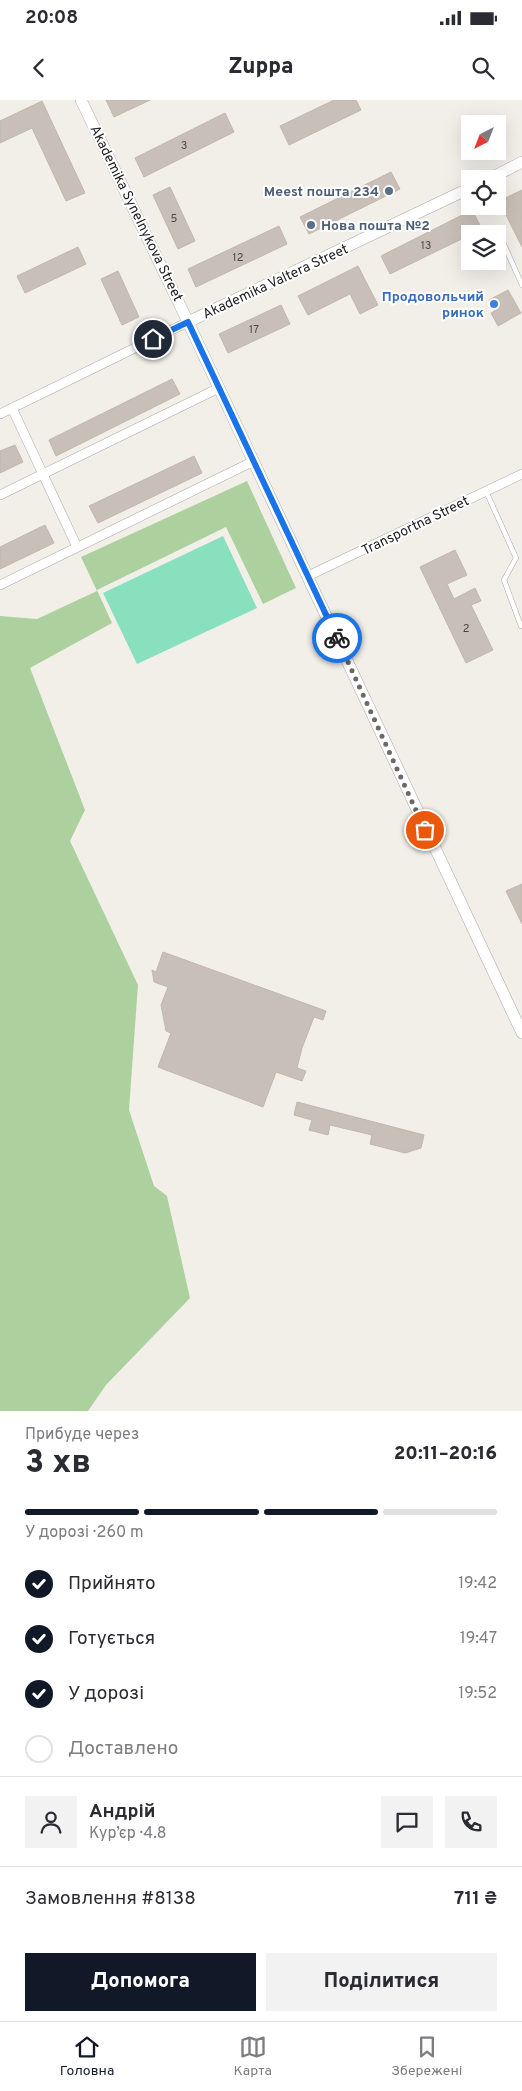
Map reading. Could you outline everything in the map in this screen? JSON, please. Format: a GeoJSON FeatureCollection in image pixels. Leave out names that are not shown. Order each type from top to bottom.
{"type":"FeatureCollection","features":[{"type":"Feature","properties":{"kind":"street","name":"Akademika Synelnykova Street"},"geometry":{"type":"LineString","coordinates":[[82,100],[254,461],[522,1033]]}},
{"type":"Feature","properties":{"kind":"street"},"geometry":{"type":"LineString","coordinates":[[506,170],[522,162]]}},
{"type":"Feature","properties":{"kind":"street","name":"Akademika Valtera Street"},"geometry":{"type":"LineString","coordinates":[[0,414],[461,192]]}},
{"type":"Feature","properties":{"kind":"street"},"geometry":{"type":"LineString","coordinates":[[0,496],[219,388]]}},
{"type":"Feature","properties":{"kind":"street"},"geometry":{"type":"LineString","coordinates":[[12,408],[77,547]]}},
{"type":"Feature","properties":{"kind":"street"},"geometry":{"type":"LineString","coordinates":[[0,585],[254,461]]}},
{"type":"Feature","properties":{"kind":"street","name":"Transportna Street"},"geometry":{"type":"LineString","coordinates":[[308,576],[522,474]]}},
{"type":"Feature","properties":{"kind":"lane"},"geometry":{"type":"LineString","coordinates":[[506,249],[522,285]]}},
{"type":"Feature","properties":{"kind":"lane"},"geometry":{"type":"LineString","coordinates":[[486,491],[516,558],[504,580],[522,626]]}},
{"type":"Feature","properties":{"kind":"green space"},"geometry":{"type":"Polygon","coordinates":[[[247,481],[296,588],[263,604],[226,527],[97,590],[112,623],[30,668],[85,810],[70,841],[138,985],[129,1110],[154,1186],[167,1196],[190,1298],[106,1385],[88,1411],[0,1411],[0,616],[37,619],[97,591],[81,557],[247,481]]]}},
{"type":"Feature","properties":{"kind":"green space"},"geometry":{"type":"Polygon","coordinates":[[[223,536],[257,608],[137,664],[103,593],[223,536]]]}},
{"type":"Feature","properties":{"kind":"building"},"geometry":{"type":"Polygon","coordinates":[[[106,100],[150,100],[114,117],[106,100]]]}},
{"type":"Feature","properties":{"kind":"building"},"geometry":{"type":"Polygon","coordinates":[[[334,100],[356,100],[361,110],[289,145],[280,126],[334,100]]]}},
{"type":"Feature","properties":{"kind":"building"},"geometry":{"type":"Polygon","coordinates":[[[42,101],[85,193],[66,201],[32,128],[0,143],[0,121],[42,101]]]}},
{"type":"Feature","properties":{"kind":"building"},"geometry":{"type":"Polygon","coordinates":[[[225,113],[234,132],[144,177],[135,158],[225,113]]]}},
{"type":"Feature","properties":{"kind":"building"},"geometry":{"type":"Polygon","coordinates":[[[391,172],[400,189],[309,234],[300,217],[391,172]]]}},
{"type":"Feature","properties":{"kind":"building"},"geometry":{"type":"Polygon","coordinates":[[[170,187],[195,241],[178,249],[153,195],[170,187]]]}},
{"type":"Feature","properties":{"kind":"building"},"geometry":{"type":"Polygon","coordinates":[[[522,190],[522,247],[506,215],[506,198],[522,190]]]}},
{"type":"Feature","properties":{"kind":"building"},"geometry":{"type":"Polygon","coordinates":[[[462,215],[475,215],[480,225],[461,225],[461,239],[390,274],[381,256],[462,215]]]}},
{"type":"Feature","properties":{"kind":"building"},"geometry":{"type":"Polygon","coordinates":[[[279,226],[287,244],[196,287],[188,269],[279,226]]]}},
{"type":"Feature","properties":{"kind":"building"},"geometry":{"type":"Polygon","coordinates":[[[78,247],[86,264],[25,293],[17,276],[78,247]]]}},
{"type":"Feature","properties":{"kind":"building"},"geometry":{"type":"Polygon","coordinates":[[[358,266],[378,305],[360,314],[350,294],[308,315],[298,296],[358,266]]]}},
{"type":"Feature","properties":{"kind":"building"},"geometry":{"type":"Polygon","coordinates":[[[118,271],[139,317],[122,325],[101,279],[118,271]]]}},
{"type":"Feature","properties":{"kind":"building"},"geometry":{"type":"Polygon","coordinates":[[[508,290],[521,313],[498,326],[491,313],[495,311],[489,300],[508,290]]]}},
{"type":"Feature","properties":{"kind":"building"},"geometry":{"type":"Polygon","coordinates":[[[281,305],[290,324],[228,353],[219,334],[281,305]]]}},
{"type":"Feature","properties":{"kind":"building"},"geometry":{"type":"Polygon","coordinates":[[[172,379],[180,394],[56,456],[49,440],[172,379]]]}},
{"type":"Feature","properties":{"kind":"building"},"geometry":{"type":"Polygon","coordinates":[[[15,445],[23,462],[0,473],[0,451],[15,445]]]}},
{"type":"Feature","properties":{"kind":"building"},"geometry":{"type":"Polygon","coordinates":[[[194,456],[202,473],[98,523],[89,506],[194,456]]]}},
{"type":"Feature","properties":{"kind":"building"},"geometry":{"type":"Polygon","coordinates":[[[45,525],[54,543],[0,569],[0,547],[45,525]]]}},
{"type":"Feature","properties":{"kind":"building"},"geometry":{"type":"Polygon","coordinates":[[[455,550],[467,575],[447,584],[454,599],[475,588],[481,601],[471,605],[493,650],[466,663],[420,567],[455,550]]]}},
{"type":"Feature","properties":{"kind":"building"},"geometry":{"type":"Polygon","coordinates":[[[522,884],[522,924],[506,891],[522,884]]]}},
{"type":"Feature","properties":{"kind":"building"},"geometry":{"type":"Polygon","coordinates":[[[163,952],[326,1011],[323,1020],[314,1017],[302,1048],[297,1068],[306,1071],[302,1081],[276,1072],[263,1107],[158,1067],[171,1033],[166,1031],[161,1005],[168,987],[154,982],[152,970],[156,972],[163,952]]]}},
{"type":"Feature","properties":{"kind":"building"},"geometry":{"type":"Polygon","coordinates":[[[297,1102],[424,1135],[421,1148],[405,1153],[370,1144],[372,1135],[330,1125],[328,1135],[309,1130],[312,1120],[294,1115],[297,1102]]]}},
{"type":"Feature","properties":{"kind":"way so far"},"geometry":{"type":"LineString","coordinates":[[337,638],[425,830]]}},
{"type":"Feature","properties":{"kind":"place","name":"Meest пошта 234"},"geometry":{"type":"Point","coordinates":[389,191]}},
{"type":"Feature","properties":{"kind":"place","name":"Нова пошта №2"},"geometry":{"type":"Point","coordinates":[311,225]}},
{"type":"Feature","properties":{"kind":"place","name":"Продовольчий ринок"},"geometry":{"type":"Point","coordinates":[494,304]}},
{"type":"Feature","properties":{"kind":"route"},"geometry":{"type":"LineString","coordinates":[[153,339],[188,322],[337,638]]}}]}
